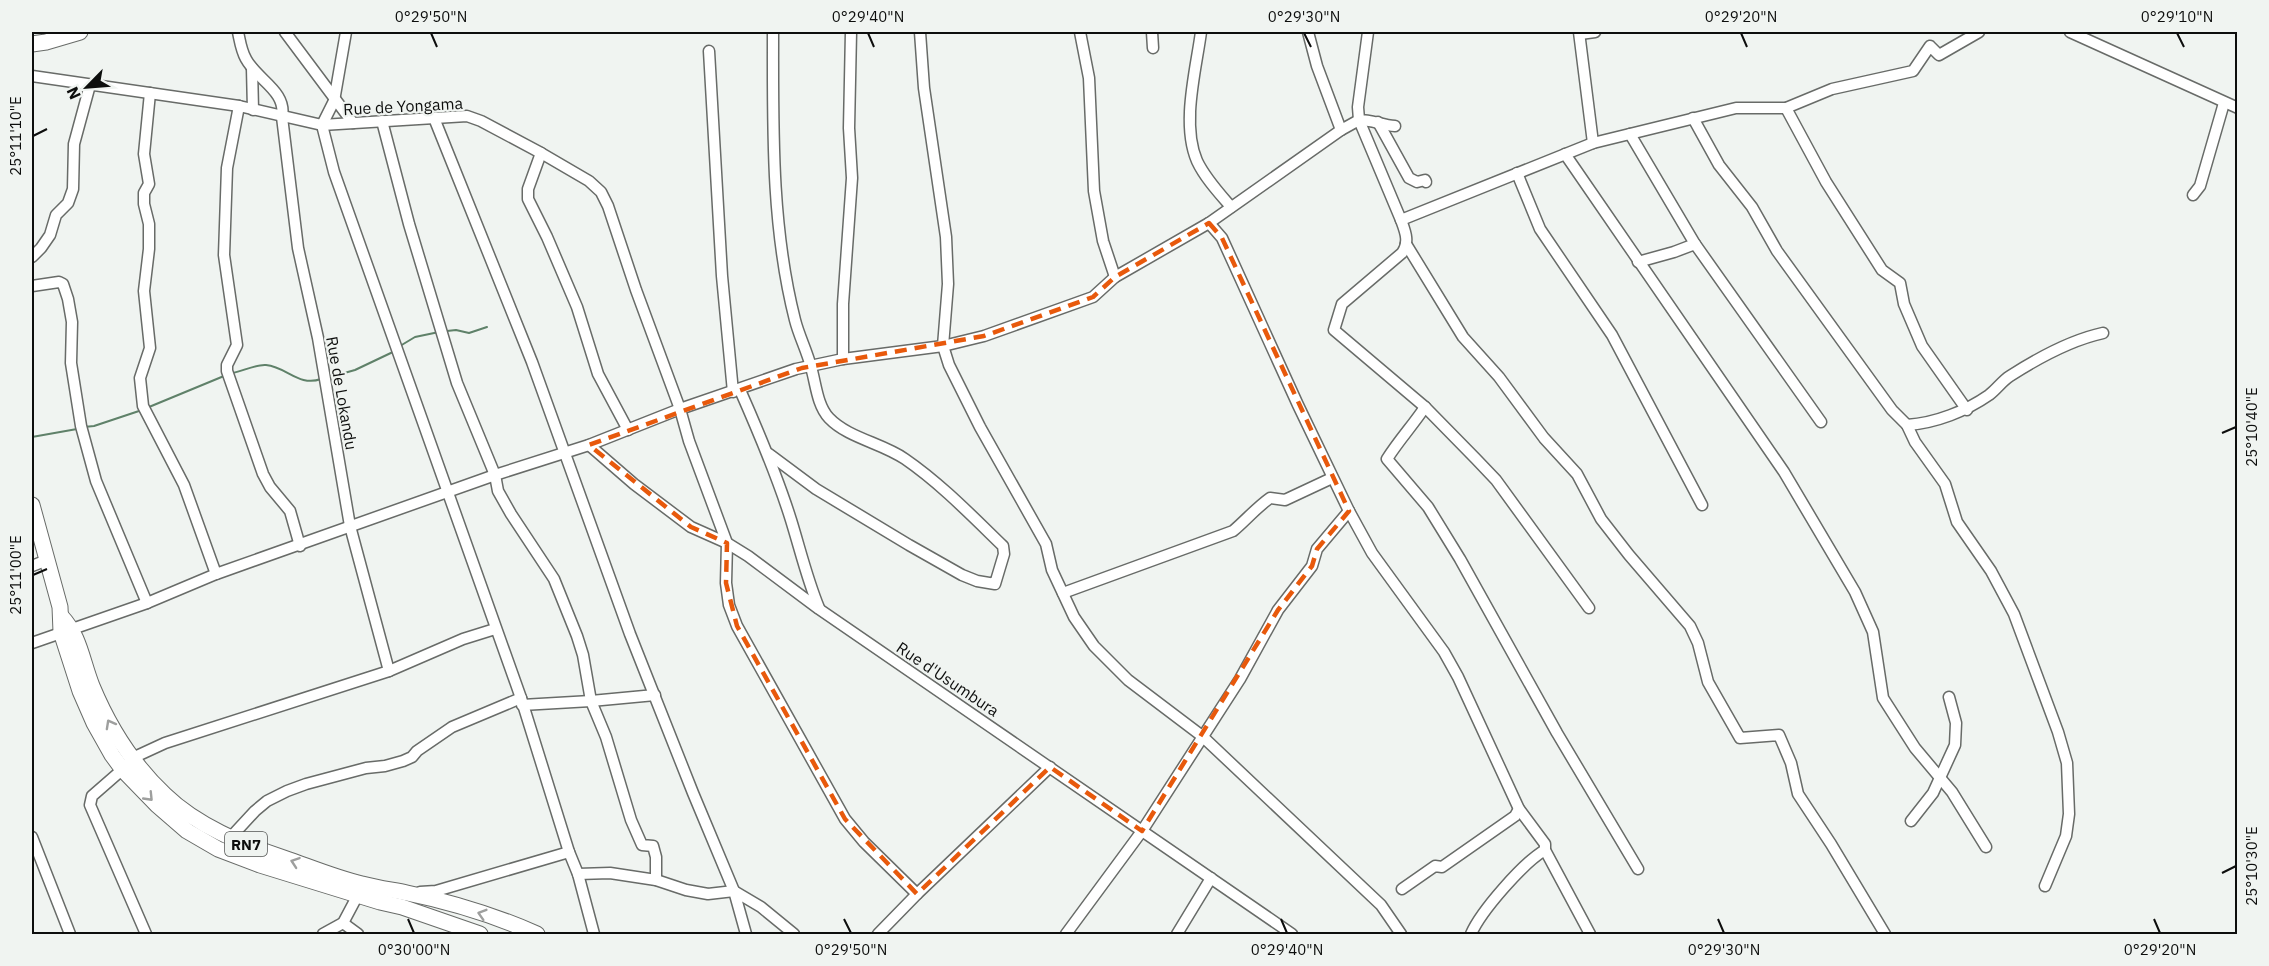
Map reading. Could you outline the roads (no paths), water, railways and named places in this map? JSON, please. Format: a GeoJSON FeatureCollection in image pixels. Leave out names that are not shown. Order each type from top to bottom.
{"type":"FeatureCollection","features":[{"type":"Feature","properties":{"kind":"main road"},"geometry":{"type":"LineString","coordinates":[[32,44],[80,32]]}},
{"type":"Feature","properties":{"kind":"main road","name":"RN7"},"geometry":{"type":"LineString","coordinates":[[32,505],[61,616],[67,630],[80,691],[112,755],[128,765],[183,810],[230,838],[360,890],[380,902],[402,907],[480,934]]}},
{"type":"Feature","properties":{"kind":"main road","name":"RN7"},"geometry":{"type":"LineString","coordinates":[[128,765],[157,805],[187,831],[218,849],[260,865],[360,890],[409,893],[485,915],[537,934]]}},
{"type":"Feature","properties":{"kind":"street"},"geometry":{"type":"LineString","coordinates":[[238,32],[242,48],[252,68],[253,110]]}},
{"type":"Feature","properties":{"kind":"street"},"geometry":{"type":"LineString","coordinates":[[285,32],[352,123]]}},
{"type":"Feature","properties":{"kind":"street"},"geometry":{"type":"LineString","coordinates":[[346,32],[334,101],[322,125],[334,172],[521,701],[578,874],[594,934]]}},
{"type":"Feature","properties":{"kind":"street"},"geometry":{"type":"LineString","coordinates":[[769,454],[816,489],[918,550],[962,575],[996,584],[1004,554],[1003,546],[931,480],[903,458],[844,429],[822,408],[794,313],[777,210],[773,130],[773,32]]}},
{"type":"Feature","properties":{"kind":"street"},"geometry":{"type":"LineString","coordinates":[[843,359],[843,304],[852,178],[849,128],[851,32]]}},
{"type":"Feature","properties":{"kind":"street"},"geometry":{"type":"LineString","coordinates":[[921,32],[924,87],[946,237],[948,284],[943,345],[949,365],[980,427],[1046,544],[1052,570],[1074,617],[1094,646],[1128,680],[1202,736],[1381,905],[1401,934]]}},
{"type":"Feature","properties":{"kind":"street"},"geometry":{"type":"LineString","coordinates":[[1080,32],[1089,78],[1095,191],[1103,241],[1115,277]]}},
{"type":"Feature","properties":{"kind":"street"},"geometry":{"type":"LineString","coordinates":[[1152,32],[1153,48]]}},
{"type":"Feature","properties":{"kind":"street"},"geometry":{"type":"LineString","coordinates":[[1201,32],[1193,86],[1190,129],[1196,159],[1231,207]]}},
{"type":"Feature","properties":{"kind":"street"},"geometry":{"type":"LineString","coordinates":[[1308,32],[1317,66],[1341,130]]}},
{"type":"Feature","properties":{"kind":"street"},"geometry":{"type":"LineString","coordinates":[[1368,32],[1358,107],[1359,120],[1401,220],[1406,234],[1406,244],[1402,253],[1342,304],[1334,330],[1425,407],[1496,480],[1589,608]]}},
{"type":"Feature","properties":{"kind":"street"},"geometry":{"type":"LineString","coordinates":[[1593,143],[1580,33],[1595,32]]}},
{"type":"Feature","properties":{"kind":"street"},"geometry":{"type":"LineString","coordinates":[[1401,220],[1593,143],[1736,108],[1786,108],[1832,89],[1913,71],[1930,46],[1939,55],[1978,32]]}},
{"type":"Feature","properties":{"kind":"street"},"geometry":{"type":"LineString","coordinates":[[2070,32],[2238,108]]}},
{"type":"Feature","properties":{"kind":"street"},"geometry":{"type":"LineString","coordinates":[[709,51],[722,276],[737,391],[769,454],[809,585],[819,609]]}},
{"type":"Feature","properties":{"kind":"street","name":"Rue de Lokandu"},"geometry":{"type":"LineString","coordinates":[[252,68],[284,106],[282,117],[298,248],[318,338],[350,526],[389,671]]}},
{"type":"Feature","properties":{"kind":"street","name":"Rue de Yongama"},"geometry":{"type":"LineString","coordinates":[[32,76],[239,106],[322,125],[468,116],[541,153],[589,181],[601,192],[608,206],[689,441],[727,543]]}},
{"type":"Feature","properties":{"kind":"street"},"geometry":{"type":"LineString","coordinates":[[32,257],[50,234],[56,215],[68,203],[73,189],[74,144],[90,85]]}},
{"type":"Feature","properties":{"kind":"street"},"geometry":{"type":"LineString","coordinates":[[150,93],[144,154],[149,184],[144,193],[148,224],[148,268],[144,291],[150,348],[140,378],[143,406],[184,485],[216,574]]}},
{"type":"Feature","properties":{"kind":"street"},"geometry":{"type":"LineString","coordinates":[[2193,195],[2199,186],[2224,103]]}},
{"type":"Feature","properties":{"kind":"street"},"geometry":{"type":"LineString","coordinates":[[239,106],[226,168],[224,255],[237,345],[227,371],[263,474],[270,487],[290,511],[300,546]]}},
{"type":"Feature","properties":{"kind":"street"},"geometry":{"type":"LineString","coordinates":[[1786,108],[1826,182],[1882,270],[1900,283],[1904,304],[1922,346],[1967,410]]}},
{"type":"Feature","properties":{"kind":"street"},"geometry":{"type":"LineString","coordinates":[[434,118],[528,352],[607,571],[693,793],[735,891],[746,934]]}},
{"type":"Feature","properties":{"kind":"street"},"geometry":{"type":"LineString","coordinates":[[1693,118],[1719,165],[1752,207],[1778,252],[1892,410],[1907,425],[1915,442],[1945,484],[1957,522],[1991,571],[2014,614],[2058,732],[2067,763],[2069,814],[2066,836],[2045,886]]}},
{"type":"Feature","properties":{"kind":"street"},"geometry":{"type":"LineString","coordinates":[[32,643],[147,603],[216,574],[300,546],[350,526],[589,445],[680,410],[811,366],[843,359],[943,345],[984,336],[1093,297],[1115,277],[1209,223],[1341,130],[1359,120],[1395,126]]}},
{"type":"Feature","properties":{"kind":"street"},"geometry":{"type":"LineString","coordinates":[[382,121],[409,224],[457,383],[495,475],[498,491],[510,514],[554,579],[583,655],[591,701],[606,737],[631,820],[642,845],[652,846],[656,857],[656,880]]}},
{"type":"Feature","properties":{"kind":"street"},"geometry":{"type":"LineString","coordinates":[[1378,122],[1409,178],[1417,182],[1425,180],[1426,182]]}},
{"type":"Feature","properties":{"kind":"street"},"geometry":{"type":"LineString","coordinates":[[1630,134],[1695,244],[1821,422]]}},
{"type":"Feature","properties":{"kind":"street"},"geometry":{"type":"LineString","coordinates":[[541,153],[528,189],[528,199],[577,307],[598,374],[628,430]]}},
{"type":"Feature","properties":{"kind":"street"},"geometry":{"type":"LineString","coordinates":[[1565,154],[1784,472],[1849,582],[1873,632],[1883,698],[1915,748],[1952,792],[1986,847]]}},
{"type":"Feature","properties":{"kind":"street"},"geometry":{"type":"LineString","coordinates":[[1517,173],[1540,229],[1612,335],[1702,505]]}},
{"type":"Feature","properties":{"kind":"street"},"geometry":{"type":"LineString","coordinates":[[1209,223],[1222,238],[1349,511],[1372,553],[1444,652],[1458,677],[1519,810],[1545,844],[1545,850],[1590,934]]}},
{"type":"Feature","properties":{"kind":"street"},"geometry":{"type":"LineString","coordinates":[[1406,244],[1463,337],[1499,377],[1544,438],[1577,474],[1601,519],[1690,626],[1698,643],[1708,682],[1740,738],[1779,735],[1791,763],[1798,794],[1885,934]]}},
{"type":"Feature","properties":{"kind":"street"},"geometry":{"type":"LineString","coordinates":[[1638,262],[1695,244]]}},
{"type":"Feature","properties":{"kind":"street"},"geometry":{"type":"LineString","coordinates":[[32,286],[59,282],[63,284],[72,322],[71,363],[81,426],[96,481],[147,603]]}},
{"type":"Feature","properties":{"kind":"street"},"geometry":{"type":"LineString","coordinates":[[1907,425],[1967,410],[1991,394],[2008,377],[2090,336],[2103,333]]}},
{"type":"Feature","properties":{"kind":"street"},"geometry":{"type":"LineString","coordinates":[[1425,407],[1412,426],[1405,431],[1387,459],[1428,507],[1455,550],[1557,732],[1638,869]]}},
{"type":"Feature","properties":{"kind":"street","name":"Rue d'Usumbura"},"geometry":{"type":"LineString","coordinates":[[589,445],[634,484],[691,527],[727,543],[768,569],[819,609],[1292,934]]}},
{"type":"Feature","properties":{"kind":"street"},"geometry":{"type":"LineString","coordinates":[[1063,593],[1233,531],[1270,498],[1285,501],[1332,478]]}},
{"type":"Feature","properties":{"kind":"street"},"geometry":{"type":"LineString","coordinates":[[1066,934],[1142,831],[1240,679],[1278,610],[1312,566],[1317,549],[1349,511]]}},
{"type":"Feature","properties":{"kind":"street"},"geometry":{"type":"LineString","coordinates":[[727,543],[726,583],[729,605],[737,626],[845,819],[864,842],[917,894]]}},
{"type":"Feature","properties":{"kind":"street"},"geometry":{"type":"LineString","coordinates":[[32,566],[47,560]]}},
{"type":"Feature","properties":{"kind":"street"},"geometry":{"type":"LineString","coordinates":[[146,934],[90,805],[92,796],[145,751],[389,671],[463,639],[495,629]]}},
{"type":"Feature","properties":{"kind":"street"},"geometry":{"type":"LineString","coordinates":[[230,838],[267,801],[287,791],[366,768],[403,761],[412,757],[452,727],[521,701],[591,701],[655,694]]}},
{"type":"Feature","properties":{"kind":"street"},"geometry":{"type":"LineString","coordinates":[[1911,821],[1933,794],[1955,745],[1956,723],[1949,697]]}},
{"type":"Feature","properties":{"kind":"street"},"geometry":{"type":"LineString","coordinates":[[878,934],[1050,767]]}},
{"type":"Feature","properties":{"kind":"street"},"geometry":{"type":"LineString","coordinates":[[1402,889],[1435,866],[1442,867],[1515,816],[1519,810]]}},
{"type":"Feature","properties":{"kind":"street"},"geometry":{"type":"LineString","coordinates":[[32,837],[70,934]]}},
{"type":"Feature","properties":{"kind":"street"},"geometry":{"type":"LineString","coordinates":[[1471,934],[1499,894],[1532,858],[1545,850]]}},
{"type":"Feature","properties":{"kind":"street"},"geometry":{"type":"LineString","coordinates":[[380,902],[409,893],[436,891],[569,852]]}},
{"type":"Feature","properties":{"kind":"street"},"geometry":{"type":"LineString","coordinates":[[578,874],[610,873],[656,880],[686,890],[708,894],[735,891],[761,907],[794,934]]}},
{"type":"Feature","properties":{"kind":"street"},"geometry":{"type":"LineString","coordinates":[[1177,934],[1211,878]]}},
{"type":"Feature","properties":{"kind":"street"},"geometry":{"type":"LineString","coordinates":[[323,934],[343,923],[360,890]]}},
{"type":"Feature","properties":{"kind":"street"},"geometry":{"type":"LineString","coordinates":[[343,923],[358,934]]}},
{"type":"Feature","properties":{"kind":"waterway"},"geometry":{"type":"LineString","coordinates":[[447,331],[456,330],[469,333],[487,327]]}},
{"type":"Feature","properties":{"kind":"waterway"},"geometry":{"type":"LineString","coordinates":[[400,346],[415,337],[439,332]]}},
{"type":"Feature","properties":{"kind":"waterway"},"geometry":{"type":"LineString","coordinates":[[330,377],[355,370],[395,351]]}},
{"type":"Feature","properties":{"kind":"waterway"},"geometry":{"type":"LineString","coordinates":[[233,373],[266,365],[299,379],[313,381],[321,379]]}},
{"type":"Feature","properties":{"kind":"waterway"},"geometry":{"type":"LineString","coordinates":[[149,407],[224,376]]}},
{"type":"Feature","properties":{"kind":"waterway"},"geometry":{"type":"LineString","coordinates":[[84,427],[94,426],[142,410]]}},
{"type":"Feature","properties":{"kind":"waterway"},"geometry":{"type":"LineString","coordinates":[[32,437],[77,429]]}}]}
